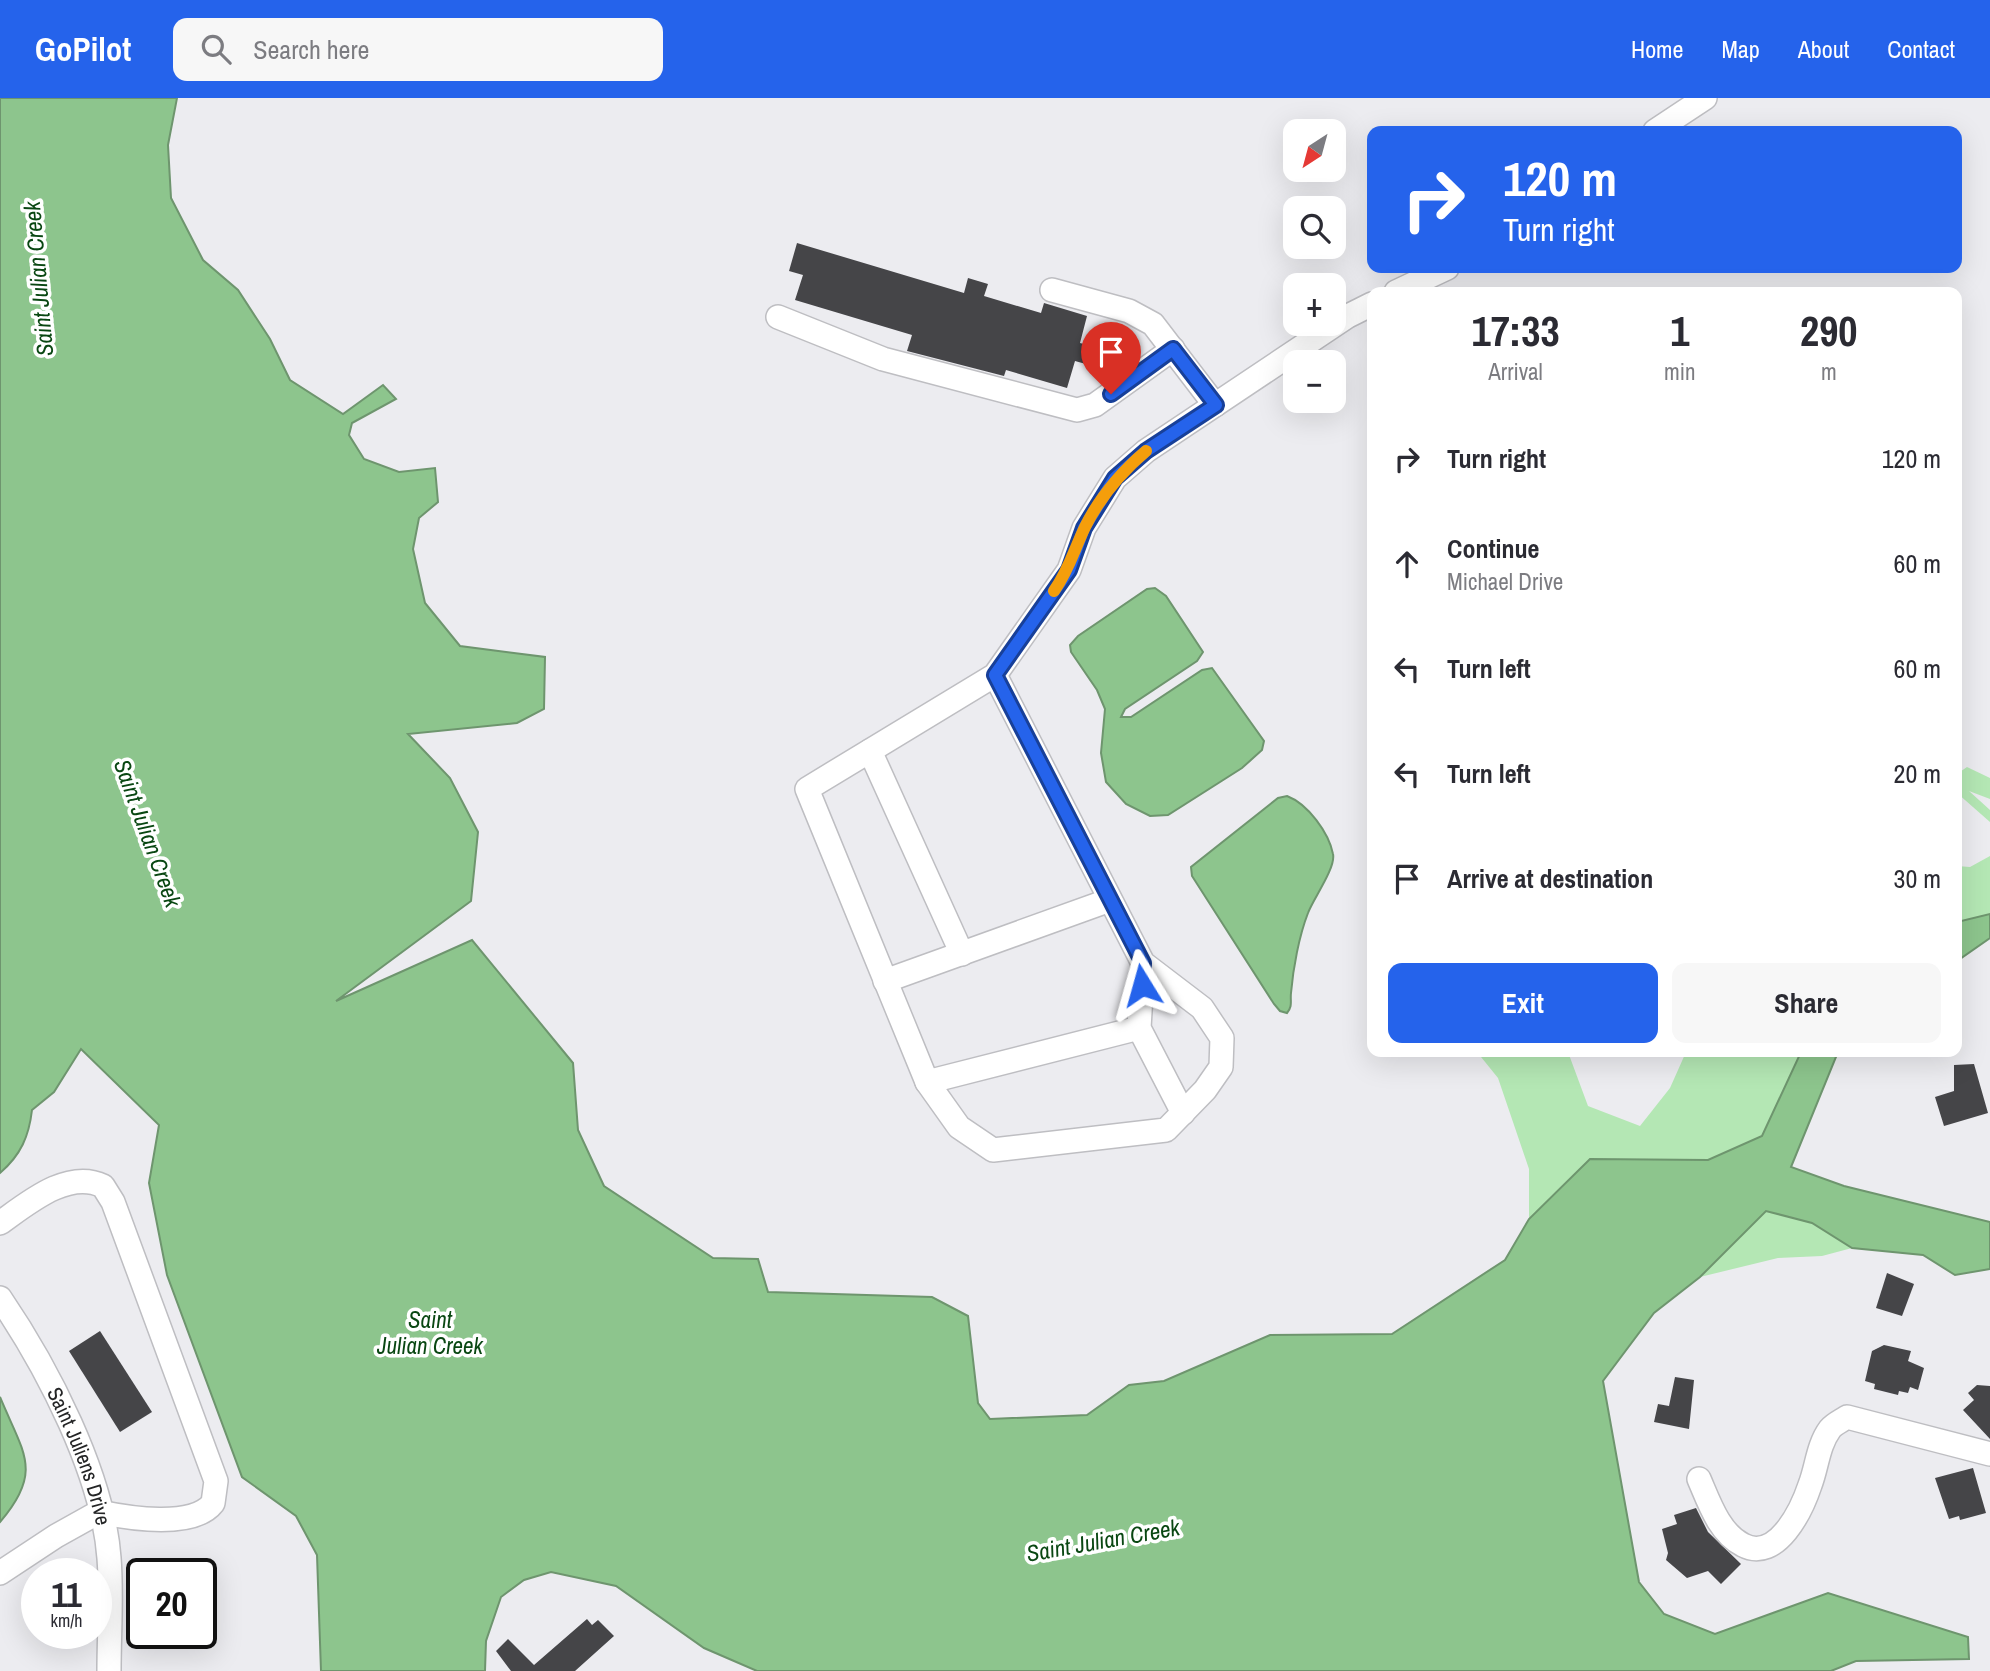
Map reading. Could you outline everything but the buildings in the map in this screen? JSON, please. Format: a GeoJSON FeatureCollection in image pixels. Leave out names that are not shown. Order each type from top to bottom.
{"type":"FeatureCollection","features":[{"type":"Feature","properties":{"kind":"street"},"geometry":{"type":"LineString","coordinates":[[1663,126],[1705,98]]}},
{"type":"Feature","properties":{"kind":"street"},"geometry":{"type":"LineString","coordinates":[[1407,287],[1436,273]]}},
{"type":"Feature","properties":{"kind":"street"},"geometry":{"type":"LineString","coordinates":[[1052,290],[1129,312],[1153,324],[1216,405]]}},
{"type":"Feature","properties":{"kind":"street"},"geometry":{"type":"LineString","coordinates":[[995,675],[1143,963],[1202,1008],[1222,1038],[1221,1067],[1205,1090],[1166,1130],[993,1150],[959,1127],[927,1083],[807,789],[995,675],[1069,570],[1084,528],[1115,478],[1146,451],[1348,316],[1367,306]]}},
{"type":"Feature","properties":{"kind":"street"},"geometry":{"type":"LineString","coordinates":[[778,317],[883,359],[1077,410],[1095,405],[1173,349]]}},
{"type":"Feature","properties":{"kind":"street"},"geometry":{"type":"LineString","coordinates":[[870,751],[962,954]]}},
{"type":"Feature","properties":{"kind":"street"},"geometry":{"type":"LineString","coordinates":[[885,981],[1110,900]]}},
{"type":"Feature","properties":{"kind":"street"},"geometry":{"type":"LineString","coordinates":[[1143,963],[1139,1028],[1183,1113]]}},
{"type":"Feature","properties":{"kind":"street"},"geometry":{"type":"LineString","coordinates":[[927,1083],[1139,1028]]}},
{"type":"Feature","properties":{"kind":"street"},"geometry":{"type":"LineString","coordinates":[[0,1223],[33,1200],[68,1183],[83,1181],[103,1186],[113,1202],[216,1481],[212,1503],[198,1516],[163,1519],[99,1513],[56,1535],[0,1573]]}},
{"type":"Feature","properties":{"kind":"street","name":"Saint Juliens Drive"},"geometry":{"type":"LineString","coordinates":[[0,1298],[26,1336],[67,1416],[94,1486],[109,1557],[109,1671]]}},
{"type":"Feature","properties":{"kind":"street"},"geometry":{"type":"LineString","coordinates":[[1699,1479],[1721,1525],[1744,1546],[1762,1548],[1782,1537],[1800,1510],[1822,1443],[1831,1427],[1847,1417],[1990,1454]]}},
{"type":"Feature","properties":{"kind":"shaded area"},"geometry":{"type":"Polygon","coordinates":[[[1967,767],[1990,778],[1990,799],[1969,791],[1990,810],[1990,822],[1962,797],[1962,770],[1967,767]]]}},
{"type":"Feature","properties":{"kind":"shaded area"},"geometry":{"type":"Polygon","coordinates":[[[1990,856],[1990,914],[1962,921],[1962,866],[1970,867],[1990,856]]]}},
{"type":"Feature","properties":{"kind":"shaded area"},"geometry":{"type":"Polygon","coordinates":[[[1481,1057],[1570,1057],[1588,1106],[1640,1126],[1670,1088],[1684,1057],[1799,1057],[1762,1136],[1708,1160],[1590,1159],[1529,1219],[1529,1169],[1498,1078],[1481,1057]]]}},
{"type":"Feature","properties":{"kind":"shaded area"},"geometry":{"type":"Polygon","coordinates":[[[1767,1210],[1812,1223],[1852,1248],[1822,1256],[1778,1258],[1700,1277],[1767,1210]]]}},
{"type":"Feature","properties":{"kind":"water","name":"Saint Julian Creek"},"geometry":{"type":"Polygon","coordinates":[[[0,98],[177,98],[168,145],[171,198],[203,260],[238,290],[270,339],[290,380],[343,414],[383,385],[396,399],[352,423],[349,435],[364,459],[399,472],[435,468],[438,502],[419,518],[413,549],[425,603],[460,646],[545,657],[544,709],[517,723],[408,734],[450,778],[478,832],[471,901],[336,1001],[472,940],[573,1063],[578,1130],[604,1186],[713,1258],[758,1259],[768,1292],[932,1297],[968,1316],[978,1403],[990,1419],[1087,1415],[1129,1385],[1164,1381],[1270,1335],[1392,1334],[1505,1260],[1529,1219],[1590,1159],[1708,1160],[1762,1136],[1799,1057],[1836,1057],[1791,1167],[1844,1186],[1990,1222],[1990,1269],[1955,1275],[1923,1255],[1852,1248],[1812,1223],[1766,1211],[1700,1277],[1654,1313],[1603,1381],[1639,1582],[1664,1614],[1715,1634],[1828,1593],[1968,1637],[1969,1659],[1856,1661],[1831,1671],[757,1671],[704,1648],[616,1586],[551,1572],[524,1580],[501,1597],[486,1641],[485,1671],[321,1671],[317,1555],[296,1516],[242,1477],[167,1275],[149,1183],[159,1125],[81,1049],[54,1092],[32,1110],[23,1145],[0,1173],[0,98]]]}},
{"type":"Feature","properties":{"kind":"water"},"geometry":{"type":"Polygon","coordinates":[[[1155,588],[1166,596],[1203,652],[1197,661],[1125,709],[1121,717],[1131,717],[1202,670],[1212,668],[1264,741],[1262,750],[1242,768],[1168,815],[1150,816],[1126,804],[1106,782],[1101,753],[1105,709],[1097,690],[1071,652],[1070,645],[1078,636],[1147,589],[1155,588]]]}},
{"type":"Feature","properties":{"kind":"water"},"geometry":{"type":"Polygon","coordinates":[[[1287,796],[1302,805],[1316,820],[1331,846],[1333,860],[1302,932],[1293,974],[1291,1006],[1287,1013],[1280,1011],[1274,1004],[1192,876],[1191,867],[1278,798],[1287,796]]]}},
{"type":"Feature","properties":{"kind":"water"},"geometry":{"type":"Polygon","coordinates":[[[1990,914],[1990,938],[1962,958],[1962,921],[1990,914]]]}},
{"type":"Feature","properties":{"kind":"water"},"geometry":{"type":"Polygon","coordinates":[[[0,1397],[22,1448],[25,1475],[22,1489],[0,1522],[0,1397]]]}},
{"type":"Feature","properties":{"kind":"slow traffic"},"geometry":{"type":"LineString","coordinates":[[1054,591],[1069,570],[1084,528],[1115,478],[1146,451]]}},
{"type":"Feature","properties":{"kind":"route"},"geometry":{"type":"LineString","coordinates":[[1111,394],[1173,349],[1216,405],[1146,451],[1115,478],[1084,528],[1069,570],[995,675],[1143,963],[1142,985]]}}]}
